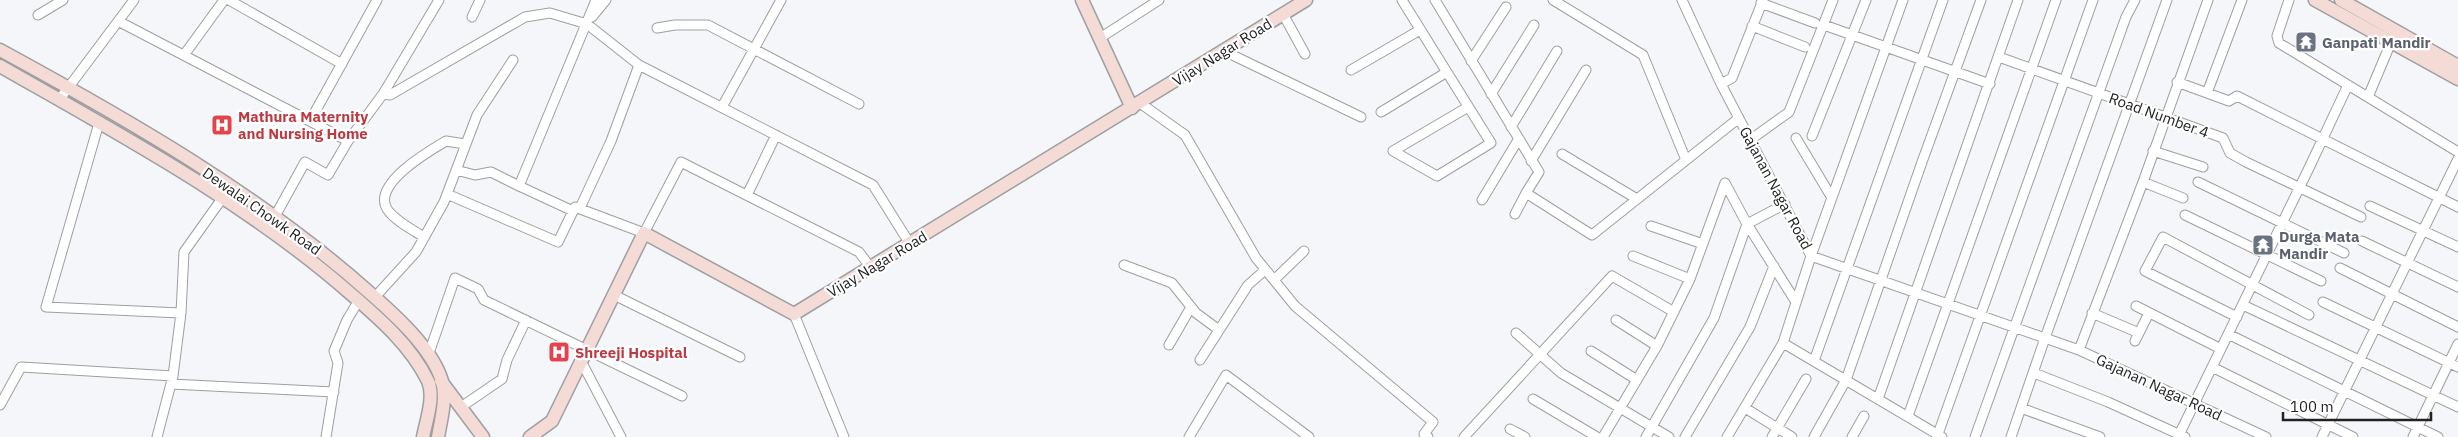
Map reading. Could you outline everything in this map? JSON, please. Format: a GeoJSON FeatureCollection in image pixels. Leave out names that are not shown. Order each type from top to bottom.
{"type":"FeatureCollection","features":[{"type":"Feature","properties":{"kind":"main road"},"geometry":{"type":"LineString","coordinates":[[1082,0],[1136,106]]}},
{"type":"Feature","properties":{"kind":"main road","name":"Vijay Nagar Road"},"geometry":{"type":"LineString","coordinates":[[794,314],[1306,0]]}},
{"type":"Feature","properties":{"kind":"main road"},"geometry":{"type":"LineString","coordinates":[[2315,0],[2392,40],[2458,79]]}},
{"type":"Feature","properties":{"kind":"main road"},"geometry":{"type":"LineString","coordinates":[[2341,0],[2458,66]]}},
{"type":"Feature","properties":{"kind":"main road","name":"Dewalai Chowk Road"},"geometry":{"type":"LineString","coordinates":[[0,50],[69,87],[227,192],[359,300],[404,343],[429,383]]}},
{"type":"Feature","properties":{"kind":"main road","name":"Dewalai Chowk Road"},"geometry":{"type":"LineString","coordinates":[[0,66],[99,124],[274,218],[346,272],[376,298],[415,337],[442,381],[443,405],[438,437]]}},
{"type":"Feature","properties":{"kind":"main road"},"geometry":{"type":"LineString","coordinates":[[530,437],[552,421],[644,233],[794,314]]}},
{"type":"Feature","properties":{"kind":"main road"},"geometry":{"type":"LineString","coordinates":[[423,437],[430,402],[429,383],[442,381],[483,437]]}},
{"type":"Feature","properties":{"kind":"street"},"geometry":{"type":"LineString","coordinates":[[38,15],[63,0]]}},
{"type":"Feature","properties":{"kind":"street"},"geometry":{"type":"LineString","coordinates":[[59,100],[134,0]]}},
{"type":"Feature","properties":{"kind":"street"},"geometry":{"type":"LineString","coordinates":[[184,55],[224,0]]}},
{"type":"Feature","properties":{"kind":"street"},"geometry":{"type":"LineString","coordinates":[[229,0],[342,64]]}},
{"type":"Feature","properties":{"kind":"street"},"geometry":{"type":"LineString","coordinates":[[310,121],[377,0]]}},
{"type":"Feature","properties":{"kind":"street"},"geometry":{"type":"LineString","coordinates":[[274,218],[305,162],[328,174],[348,141],[383,94],[439,0]]}},
{"type":"Feature","properties":{"kind":"street"},"geometry":{"type":"LineString","coordinates":[[472,17],[480,0]]}},
{"type":"Feature","properties":{"kind":"street"},"geometry":{"type":"LineString","coordinates":[[519,186],[596,0]]}},
{"type":"Feature","properties":{"kind":"street"},"geometry":{"type":"LineString","coordinates":[[587,24],[606,0]]}},
{"type":"Feature","properties":{"kind":"street"},"geometry":{"type":"LineString","coordinates":[[722,107],[781,0]]}},
{"type":"Feature","properties":{"kind":"street"},"geometry":{"type":"LineString","coordinates":[[1100,38],[1159,0]]}},
{"type":"Feature","properties":{"kind":"street"},"geometry":{"type":"LineString","coordinates":[[1402,0],[1491,143],[1437,176],[1393,151],[1468,107]]}},
{"type":"Feature","properties":{"kind":"street"},"geometry":{"type":"LineString","coordinates":[[1434,0],[1539,172],[1515,214]]}},
{"type":"Feature","properties":{"kind":"street"},"geometry":{"type":"LineString","coordinates":[[1553,0],[1643,55],[1686,160]]}},
{"type":"Feature","properties":{"kind":"street","name":"Gajanan Nagar Road"},"geometry":{"type":"LineString","coordinates":[[1682,0],[1721,84],[1811,256],[2079,350],[2266,437]]}},
{"type":"Feature","properties":{"kind":"street"},"geometry":{"type":"LineString","coordinates":[[1750,140],[1789,112],[1820,24],[1833,0]]}},
{"type":"Feature","properties":{"kind":"street"},"geometry":{"type":"LineString","coordinates":[[1812,136],[1866,0]]}},
{"type":"Feature","properties":{"kind":"street"},"geometry":{"type":"LineString","coordinates":[[1728,437],[1783,343],[1811,256],[1903,0]]}},
{"type":"Feature","properties":{"kind":"street"},"geometry":{"type":"LineString","coordinates":[[1814,361],[1943,0]]}},
{"type":"Feature","properties":{"kind":"street"},"geometry":{"type":"LineString","coordinates":[[1814,437],[1846,380],[1981,0]]}},
{"type":"Feature","properties":{"kind":"street"},"geometry":{"type":"LineString","coordinates":[[1878,399],[2018,0]]}},
{"type":"Feature","properties":{"kind":"street"},"geometry":{"type":"LineString","coordinates":[[1908,416],[2056,0]]}},
{"type":"Feature","properties":{"kind":"street"},"geometry":{"type":"LineString","coordinates":[[1783,343],[1940,436],[1980,315],[2093,0]]}},
{"type":"Feature","properties":{"kind":"street"},"geometry":{"type":"LineString","coordinates":[[1975,437],[2098,93],[2126,17],[2135,0]]}},
{"type":"Feature","properties":{"kind":"street"},"geometry":{"type":"LineString","coordinates":[[2011,437],[2168,0]]}},
{"type":"Feature","properties":{"kind":"street","name":"Gajanan Nagar Road"},"geometry":{"type":"LineString","coordinates":[[2079,350],[2143,182],[2177,82],[2208,0]]}},
{"type":"Feature","properties":{"kind":"street"},"geometry":{"type":"LineString","coordinates":[[2207,93],[2242,0]]}},
{"type":"Feature","properties":{"kind":"street"},"geometry":{"type":"LineString","coordinates":[[2288,0],[2278,36],[2279,43],[2458,152]]}},
{"type":"Feature","properties":{"kind":"street"},"geometry":{"type":"LineString","coordinates":[[1721,84],[1732,78],[1762,1],[1820,24],[1990,84]]}},
{"type":"Feature","properties":{"kind":"street"},"geometry":{"type":"LineString","coordinates":[[1471,61],[1506,7]]}},
{"type":"Feature","properties":{"kind":"street"},"geometry":{"type":"LineString","coordinates":[[383,94],[390,95],[525,18],[550,13],[587,24],[639,65],[873,185],[910,244]]}},
{"type":"Feature","properties":{"kind":"street"},"geometry":{"type":"LineString","coordinates":[[1283,14],[1306,54]]}},
{"type":"Feature","properties":{"kind":"street"},"geometry":{"type":"LineString","coordinates":[[118,21],[348,141]]}},
{"type":"Feature","properties":{"kind":"street"},"geometry":{"type":"LineString","coordinates":[[658,28],[675,25],[708,25],[859,104]]}},
{"type":"Feature","properties":{"kind":"street"},"geometry":{"type":"LineString","coordinates":[[1491,94],[1534,25]]}},
{"type":"Feature","properties":{"kind":"street"},"geometry":{"type":"LineString","coordinates":[[1752,26],[1805,47]]}},
{"type":"Feature","properties":{"kind":"street"},"geometry":{"type":"LineString","coordinates":[[1351,70],[1420,30]]}},
{"type":"Feature","properties":{"kind":"street"},"geometry":{"type":"LineString","coordinates":[[2368,97],[2392,40]]}},
{"type":"Feature","properties":{"kind":"street"},"geometry":{"type":"LineString","coordinates":[[1224,51],[1361,117]]}},
{"type":"Feature","properties":{"kind":"street"},"geometry":{"type":"LineString","coordinates":[[1511,127],[1557,51]]}},
{"type":"Feature","properties":{"kind":"street","name":"Road Number 4"},"geometry":{"type":"LineString","coordinates":[[1999,57],[2223,138],[2230,152],[2361,217]]}},
{"type":"Feature","properties":{"kind":"street"},"geometry":{"type":"LineString","coordinates":[[376,298],[416,252],[447,194],[464,144],[477,115],[513,60]]}},
{"type":"Feature","properties":{"kind":"street"},"geometry":{"type":"LineString","coordinates":[[447,194],[558,242],[611,141],[639,65]]}},
{"type":"Feature","properties":{"kind":"street"},"geometry":{"type":"LineString","coordinates":[[1531,161],[1586,70]]}},
{"type":"Feature","properties":{"kind":"street"},"geometry":{"type":"LineString","coordinates":[[1381,112],[1447,72]]}},
{"type":"Feature","properties":{"kind":"street"},"geometry":{"type":"LineString","coordinates":[[2177,82],[2229,102],[2237,96],[2458,207]]}},
{"type":"Feature","properties":{"kind":"street"},"geometry":{"type":"LineString","coordinates":[[2034,373],[2108,402],[2181,436],[2212,367],[2300,188],[2348,85]]}},
{"type":"Feature","properties":{"kind":"street"},"geometry":{"type":"LineString","coordinates":[[1136,106],[1185,135],[1256,258],[1265,270],[1295,306],[1433,422],[1424,434],[1428,437]]}},
{"type":"Feature","properties":{"kind":"street"},"geometry":{"type":"LineString","coordinates":[[1526,194],[1592,235],[1739,118]]}},
{"type":"Feature","properties":{"kind":"street"},"geometry":{"type":"LineString","coordinates":[[99,124],[46,307],[181,313]]}},
{"type":"Feature","properties":{"kind":"street"},"geometry":{"type":"LineString","coordinates":[[747,195],[776,135]]}},
{"type":"Feature","properties":{"kind":"street"},"geometry":{"type":"LineString","coordinates":[[1796,138],[1832,198]]}},
{"type":"Feature","properties":{"kind":"street"},"geometry":{"type":"LineString","coordinates":[[1482,200],[1518,140]]}},
{"type":"Feature","properties":{"kind":"street"},"geometry":{"type":"LineString","coordinates":[[424,237],[388,210],[385,202],[388,188],[398,175],[421,155],[446,141],[464,144]]}},
{"type":"Feature","properties":{"kind":"street"},"geometry":{"type":"LineString","coordinates":[[2153,151],[2202,167]]}},
{"type":"Feature","properties":{"kind":"street"},"geometry":{"type":"LineString","coordinates":[[1562,154],[1636,200]]}},
{"type":"Feature","properties":{"kind":"street"},"geometry":{"type":"LineString","coordinates":[[2322,437],[2458,159]]}},
{"type":"Feature","properties":{"kind":"street"},"geometry":{"type":"LineString","coordinates":[[456,170],[475,175],[491,172],[576,210],[644,233],[681,162],[859,252],[871,268]]}},
{"type":"Feature","properties":{"kind":"street"},"geometry":{"type":"LineString","coordinates":[[1603,437],[1657,346],[1690,279],[1725,182],[1748,224],[1796,302]]}},
{"type":"Feature","properties":{"kind":"street"},"geometry":{"type":"LineString","coordinates":[[2143,182],[2183,198]]}},
{"type":"Feature","properties":{"kind":"street"},"geometry":{"type":"LineString","coordinates":[[2198,182],[2344,253]]}},
{"type":"Feature","properties":{"kind":"street"},"geometry":{"type":"LineString","coordinates":[[156,437],[172,380],[181,313],[184,252],[227,192]]}},
{"type":"Feature","properties":{"kind":"street"},"geometry":{"type":"LineString","coordinates":[[1646,437],[1714,318],[1748,224],[1784,204]]}},
{"type":"Feature","properties":{"kind":"street"},"geometry":{"type":"LineString","coordinates":[[2370,206],[2458,247]]}},
{"type":"Feature","properties":{"kind":"street"},"geometry":{"type":"LineString","coordinates":[[2185,215],[2321,281]]}},
{"type":"Feature","properties":{"kind":"street"},"geometry":{"type":"LineString","coordinates":[[1652,226],[1702,244]]}},
{"type":"Feature","properties":{"kind":"street"},"geometry":{"type":"LineString","coordinates":[[2237,317],[2144,271],[2163,237],[2309,314]]}},
{"type":"Feature","properties":{"kind":"street"},"geometry":{"type":"LineString","coordinates":[[2362,241],[2458,288]]}},
{"type":"Feature","properties":{"kind":"street"},"geometry":{"type":"LineString","coordinates":[[1274,280],[1304,251]]}},
{"type":"Feature","properties":{"kind":"street"},"geometry":{"type":"LineString","coordinates":[[1633,256],[1690,279]]}},
{"type":"Feature","properties":{"kind":"street"},"geometry":{"type":"LineString","coordinates":[[1124,264],[1172,283],[1191,307],[1219,330]]}},
{"type":"Feature","properties":{"kind":"street"},"geometry":{"type":"LineString","coordinates":[[1685,437],[1750,327],[1774,266]]}},
{"type":"Feature","properties":{"kind":"street"},"geometry":{"type":"LineString","coordinates":[[2340,268],[2458,327]]}},
{"type":"Feature","properties":{"kind":"street"},"geometry":{"type":"LineString","coordinates":[[1200,360],[1248,285],[1265,270]]}},
{"type":"Feature","properties":{"kind":"street"},"geometry":{"type":"LineString","coordinates":[[1464,437],[1612,276],[1674,312]]}},
{"type":"Feature","properties":{"kind":"street"},"geometry":{"type":"LineString","coordinates":[[428,356],[455,278],[478,288],[484,300],[682,396]]}},
{"type":"Feature","properties":{"kind":"street"},"geometry":{"type":"LineString","coordinates":[[614,295],[740,356]]}},
{"type":"Feature","properties":{"kind":"street"},"geometry":{"type":"LineString","coordinates":[[326,437],[338,363],[334,351],[347,320],[359,300]]}},
{"type":"Feature","properties":{"kind":"street"},"geometry":{"type":"LineString","coordinates":[[2323,302],[2458,367]]}},
{"type":"Feature","properties":{"kind":"street"},"geometry":{"type":"LineString","coordinates":[[2243,304],[2458,406]]}},
{"type":"Feature","properties":{"kind":"street"},"geometry":{"type":"LineString","coordinates":[[2136,306],[2221,349]]}},
{"type":"Feature","properties":{"kind":"street"},"geometry":{"type":"LineString","coordinates":[[1169,345],[1191,307]]}},
{"type":"Feature","properties":{"kind":"street"},"geometry":{"type":"LineString","coordinates":[[2092,313],[2137,337],[2149,313]]}},
{"type":"Feature","properties":{"kind":"street"},"geometry":{"type":"LineString","coordinates":[[794,314],[844,437]]}},
{"type":"Feature","properties":{"kind":"street"},"geometry":{"type":"LineString","coordinates":[[461,407],[502,379],[507,360],[526,320]]}},
{"type":"Feature","properties":{"kind":"street"},"geometry":{"type":"LineString","coordinates":[[1616,320],[1657,346]]}},
{"type":"Feature","properties":{"kind":"street"},"geometry":{"type":"LineString","coordinates":[[1516,333],[1561,373],[1669,437]]}},
{"type":"Feature","properties":{"kind":"street"},"geometry":{"type":"LineString","coordinates":[[2228,334],[2438,437]]}},
{"type":"Feature","properties":{"kind":"street"},"geometry":{"type":"LineString","coordinates":[[2413,437],[2458,344]]}},
{"type":"Feature","properties":{"kind":"street"},"geometry":{"type":"LineString","coordinates":[[1590,351],[1637,380]]}},
{"type":"Feature","properties":{"kind":"street"},"geometry":{"type":"LineString","coordinates":[[581,361],[621,437]]}},
{"type":"Feature","properties":{"kind":"street"},"geometry":{"type":"LineString","coordinates":[[0,405],[21,367],[334,392]]}},
{"type":"Feature","properties":{"kind":"street"},"geometry":{"type":"LineString","coordinates":[[2212,367],[2354,437]]}},
{"type":"Feature","properties":{"kind":"street"},"geometry":{"type":"LineString","coordinates":[[1189,437],[1226,375],[1310,437]]}},
{"type":"Feature","properties":{"kind":"street"},"geometry":{"type":"LineString","coordinates":[[1772,437],[1806,378]]}},
{"type":"Feature","properties":{"kind":"street"},"geometry":{"type":"LineString","coordinates":[[1533,398],[1597,437]]}},
{"type":"Feature","properties":{"kind":"street"},"geometry":{"type":"LineString","coordinates":[[1745,408],[1792,437]]}},
{"type":"Feature","properties":{"kind":"street"},"geometry":{"type":"LineString","coordinates":[[2021,408],[2100,437]]}},
{"type":"Feature","properties":{"kind":"street"},"geometry":{"type":"LineString","coordinates":[[1852,437],[1864,416]]}},
{"type":"Feature","properties":{"kind":"street"},"geometry":{"type":"LineString","coordinates":[[1510,429],[1525,437]]}},
{"type":"Feature","properties":{"kind":"place","name":"Ganpati Mandir"},"geometry":{"type":"Point","coordinates":[2306,42]}},
{"type":"Feature","properties":{"kind":"place","name":"Mathura Maternity and Nursing Home"},"geometry":{"type":"Point","coordinates":[222,125]}},
{"type":"Feature","properties":{"kind":"place","name":"Durga Mata Mandir"},"geometry":{"type":"Point","coordinates":[2263,245]}},
{"type":"Feature","properties":{"kind":"place","name":"Shreeji Hospital"},"geometry":{"type":"Point","coordinates":[559,352]}}]}
